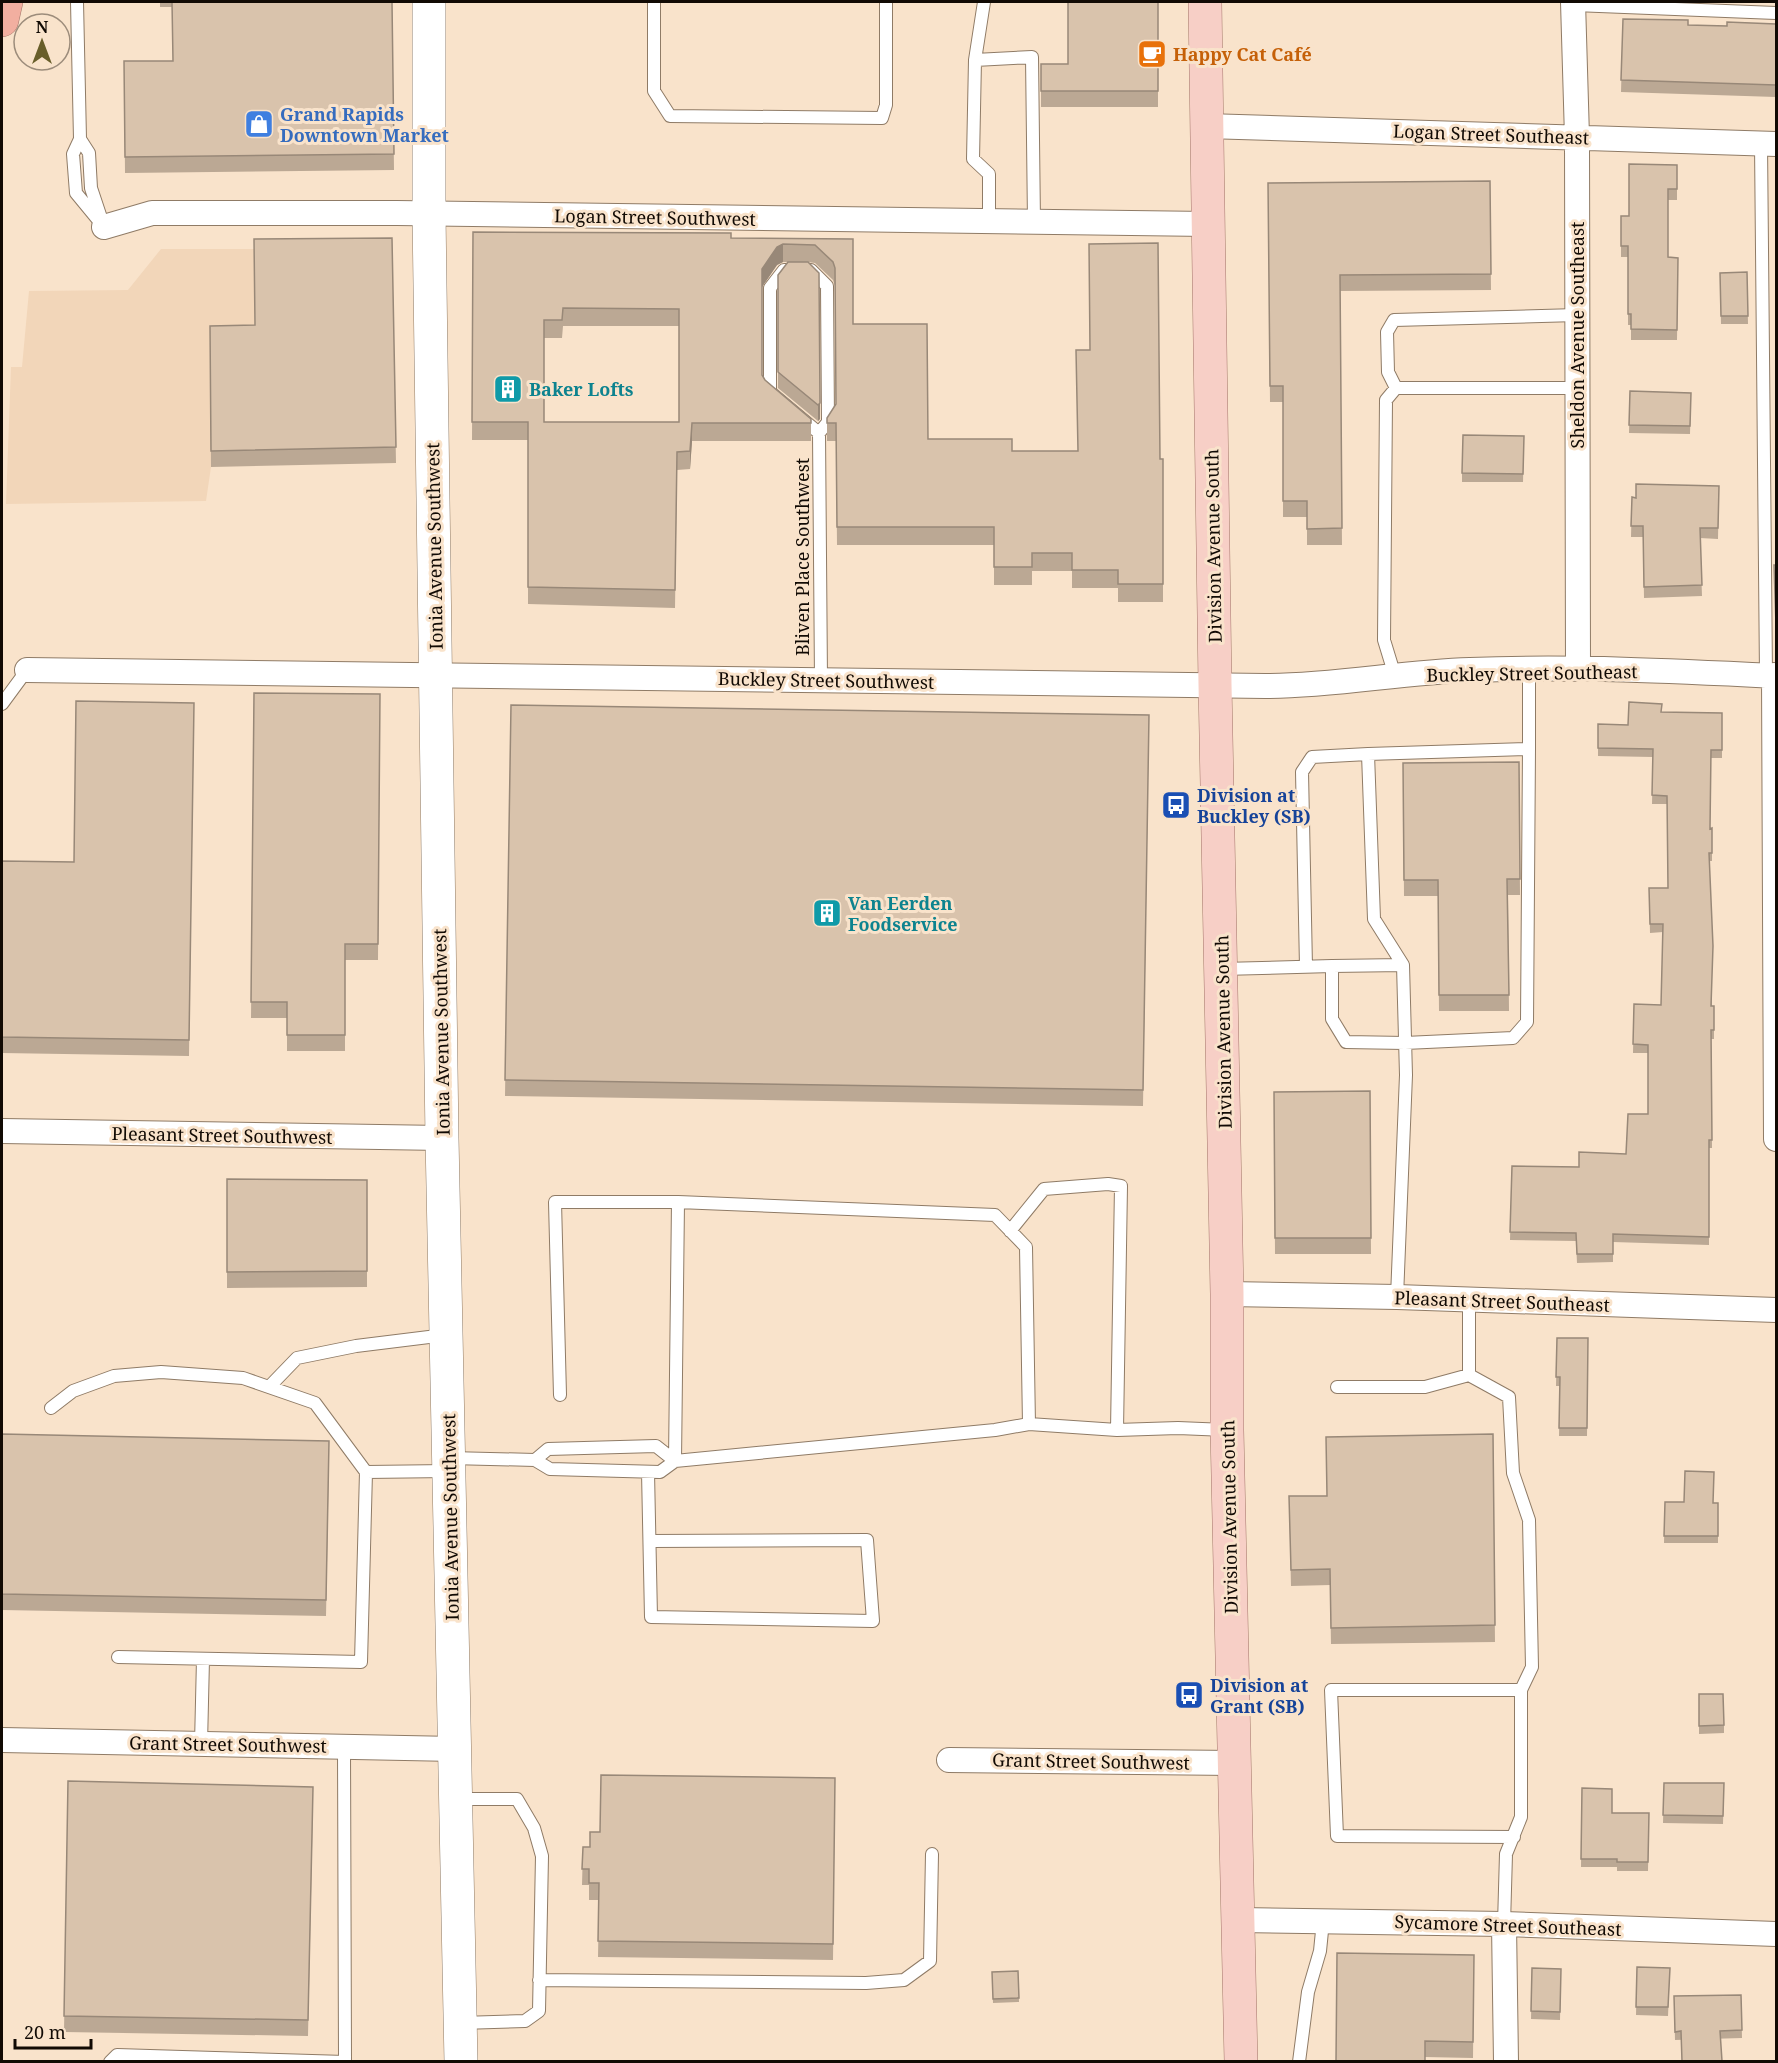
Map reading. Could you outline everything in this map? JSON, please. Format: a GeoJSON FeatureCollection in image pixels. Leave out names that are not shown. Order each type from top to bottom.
{"type":"FeatureCollection","features":[{"type":"Feature","properties":{"kind":"highway"},"geometry":{"type":"LineString","coordinates":[[2,20],[6,2]]}},
{"type":"Feature","properties":{"kind":"main road","name":"Division Avenue South"},"geometry":{"type":"LineString","coordinates":[[1205,2],[1215,684],[1222,969],[1227,1430],[1241,2061]]}},
{"type":"Feature","properties":{"kind":"street","name":"Ionia Avenue Southwest"},"geometry":{"type":"LineString","coordinates":[[429,2],[429,214],[442,1138],[461,2061]]}},
{"type":"Feature","properties":{"kind":"street","name":"Sheldon Avenue Southeast"},"geometry":{"type":"LineString","coordinates":[[1574,3],[1577,137],[1578,669]]}},
{"type":"Feature","properties":{"kind":"street","name":"Logan Street Southeast"},"geometry":{"type":"LineString","coordinates":[[1206,126],[1769,144]]}},
{"type":"Feature","properties":{"kind":"street","name":"Logan Street Southwest"},"geometry":{"type":"LineString","coordinates":[[104,227],[152,213],[429,214],[1208,224]]}},
{"type":"Feature","properties":{"kind":"street","name":"Buckley Street Southeast"},"geometry":{"type":"LineString","coordinates":[[1215,684],[1277,686],[1471,670],[1578,669],[1772,675]]}},
{"type":"Feature","properties":{"kind":"street"},"geometry":{"type":"LineString","coordinates":[[27,670],[436,675]]}},
{"type":"Feature","properties":{"kind":"street","name":"Buckley Street Southwest"},"geometry":{"type":"LineString","coordinates":[[436,675],[1215,684]]}},
{"type":"Feature","properties":{"kind":"street"},"geometry":{"type":"LineString","coordinates":[[1772,675],[1776,869],[1776,1139]]}},
{"type":"Feature","properties":{"kind":"street","name":"Pleasant Street Southwest"},"geometry":{"type":"LineString","coordinates":[[2,1131],[442,1138]]}},
{"type":"Feature","properties":{"kind":"street","name":"Pleasant Street Southeast"},"geometry":{"type":"LineString","coordinates":[[1227,1294],[1397,1297],[1776,1310]]}},
{"type":"Feature","properties":{"kind":"street","name":"Grant Street Southwest"},"geometry":{"type":"LineString","coordinates":[[2,1740],[454,1749]]}},
{"type":"Feature","properties":{"kind":"street","name":"Grant Street Southwest"},"geometry":{"type":"LineString","coordinates":[[949,1760],[1234,1763]]}},
{"type":"Feature","properties":{"kind":"street","name":"Sycamore Street Southeast"},"geometry":{"type":"LineString","coordinates":[[1239,1920],[1504,1924],[1776,1934]]}},
{"type":"Feature","properties":{"kind":"street"},"geometry":{"type":"LineString","coordinates":[[1504,1924],[1506,2061]]}},
{"type":"Feature","properties":{"kind":"lane"},"geometry":{"type":"LineString","coordinates":[[77,2],[80,140],[73,154],[76,194],[104,227]]}},
{"type":"Feature","properties":{"kind":"lane"},"geometry":{"type":"LineString","coordinates":[[654,2],[654,91],[670,116],[870,118],[882,118],[886,105],[886,2]]}},
{"type":"Feature","properties":{"kind":"lane"},"geometry":{"type":"LineString","coordinates":[[984,2],[975,60],[973,159],[989,174],[989,221]]}},
{"type":"Feature","properties":{"kind":"lane"},"geometry":{"type":"LineString","coordinates":[[1574,3],[1776,13]]}},
{"type":"Feature","properties":{"kind":"lane"},"geometry":{"type":"LineString","coordinates":[[975,60],[1032,57],[1034,222]]}},
{"type":"Feature","properties":{"kind":"lane"},"geometry":{"type":"LineString","coordinates":[[1769,144],[1772,675]]}},
{"type":"Feature","properties":{"kind":"lane","name":"Bliven Place Southwest"},"geometry":{"type":"LineString","coordinates":[[819,433],[770,392],[770,288],[784,270],[811,270],[827,286],[828,422],[819,433],[821,680]]}},
{"type":"Feature","properties":{"kind":"lane"},"geometry":{"type":"LineString","coordinates":[[1396,388],[1388,372],[1387,332],[1394,320],[1577,315]]}},
{"type":"Feature","properties":{"kind":"lane"},"geometry":{"type":"LineString","coordinates":[[1396,388],[1577,388]]}},
{"type":"Feature","properties":{"kind":"lane"},"geometry":{"type":"LineString","coordinates":[[1395,676],[1384,640],[1386,400],[1396,388]]}},
{"type":"Feature","properties":{"kind":"lane"},"geometry":{"type":"LineString","coordinates":[[2,704],[27,670]]}},
{"type":"Feature","properties":{"kind":"lane"},"geometry":{"type":"LineString","coordinates":[[1332,966],[1332,1019],[1346,1042],[1405,1043],[1513,1038],[1527,1022],[1529,670]]}},
{"type":"Feature","properties":{"kind":"lane"},"geometry":{"type":"LineString","coordinates":[[1306,967],[1302,772],[1312,757],[1529,748]]}},
{"type":"Feature","properties":{"kind":"lane"},"geometry":{"type":"LineString","coordinates":[[1368,754],[1374,919],[1403,965],[1406,1075],[1397,1297]]}},
{"type":"Feature","properties":{"kind":"lane"},"geometry":{"type":"LineString","coordinates":[[1222,969],[1403,965]]}},
{"type":"Feature","properties":{"kind":"lane"},"geometry":{"type":"LineString","coordinates":[[1010,1230],[1044,1189],[1108,1184],[1121,1186],[1117,1430]]}},
{"type":"Feature","properties":{"kind":"lane"},"geometry":{"type":"LineString","coordinates":[[560,1395],[555,1202],[678,1202],[995,1215],[1026,1247],[1029,1424]]}},
{"type":"Feature","properties":{"kind":"lane"},"geometry":{"type":"LineString","coordinates":[[675,1461],[678,1202]]}},
{"type":"Feature","properties":{"kind":"lane"},"geometry":{"type":"LineString","coordinates":[[1469,1300],[1469,1375]]}},
{"type":"Feature","properties":{"kind":"lane"},"geometry":{"type":"LineString","coordinates":[[269,1387],[297,1358],[356,1346],[446,1335]]}},
{"type":"Feature","properties":{"kind":"lane"},"geometry":{"type":"LineString","coordinates":[[51,1408],[73,1391],[114,1376],[161,1372],[243,1378],[315,1403],[366,1472],[361,1662],[118,1657]]}},
{"type":"Feature","properties":{"kind":"lane"},"geometry":{"type":"LineString","coordinates":[[1337,1387],[1425,1386],[1469,1375],[1509,1397],[1513,1473],[1530,1520],[1532,1667],[1521,1690],[1521,1817],[1506,1854],[1504,1924]]}},
{"type":"Feature","properties":{"kind":"lane"},"geometry":{"type":"LineString","coordinates":[[366,1472],[449,1464],[535,1460],[550,1468],[660,1472],[675,1461],[995,1430],[1029,1424],[1117,1430],[1178,1428],[1227,1430]]}},
{"type":"Feature","properties":{"kind":"lane"},"geometry":{"type":"LineString","coordinates":[[535,1460],[548,1449],[656,1446],[675,1461]]}},
{"type":"Feature","properties":{"kind":"lane"},"geometry":{"type":"LineString","coordinates":[[648,1472],[651,1617],[873,1621],[867,1540],[650,1541]]}},
{"type":"Feature","properties":{"kind":"lane"},"geometry":{"type":"LineString","coordinates":[[201,1744],[203,1659]]}},
{"type":"Feature","properties":{"kind":"lane"},"geometry":{"type":"LineString","coordinates":[[1514,1837],[1337,1836],[1331,1690],[1521,1690]]}},
{"type":"Feature","properties":{"kind":"lane"},"geometry":{"type":"LineString","coordinates":[[110,2061],[117,2055],[345,2061],[344,1747]]}},
{"type":"Feature","properties":{"kind":"lane"},"geometry":{"type":"LineString","coordinates":[[456,1799],[517,1799],[534,1828],[542,1856],[539,2011],[525,2022],[460,2023]]}},
{"type":"Feature","properties":{"kind":"lane"},"geometry":{"type":"LineString","coordinates":[[540,1980],[866,1983],[904,1980],[930,1961],[932,1854]]}},
{"type":"Feature","properties":{"kind":"lane"},"geometry":{"type":"LineString","coordinates":[[1299,2061],[1308,1992],[1320,1950],[1323,1921]]}},
{"type":"Feature","properties":{"kind":"shaded area"},"geometry":{"type":"Polygon","coordinates":[[[161,249],[254,249],[255,341],[211,467],[206,501],[6,504],[11,367],[22,367],[29,291],[128,290],[161,249]]]}},
{"type":"Feature","properties":{"kind":"building","name":"Grand Rapids Downtown Market"},"geometry":{"type":"Polygon","coordinates":[[[172,2],[392,2],[394,154],[125,157],[124,61],[173,61],[172,2]]]}},
{"type":"Feature","properties":{"kind":"building"},"geometry":{"type":"Polygon","coordinates":[[[1068,2],[1158,2],[1158,91],[1041,91],[1041,64],[1068,64],[1068,2]]]}},
{"type":"Feature","properties":{"kind":"building"},"geometry":{"type":"Polygon","coordinates":[[[1623,19],[1688,20],[1688,25],[1727,26],[1727,22],[1776,24],[1776,85],[1621,80],[1623,19]]]}},
{"type":"Feature","properties":{"kind":"building"},"geometry":{"type":"Polygon","coordinates":[[[1629,164],[1677,165],[1677,189],[1668,189],[1668,257],[1678,258],[1677,330],[1631,329],[1631,314],[1628,314],[1628,246],[1621,246],[1621,216],[1629,216],[1629,164]]]}},
{"type":"Feature","properties":{"kind":"building"},"geometry":{"type":"Polygon","coordinates":[[[1490,181],[1491,274],[1340,275],[1342,528],[1307,529],[1307,501],[1283,501],[1283,386],[1270,386],[1268,183],[1490,181]]]}},
{"type":"Feature","properties":{"kind":"building"},"geometry":{"type":"Polygon","coordinates":[[[473,232],[731,233],[731,238],[853,239],[853,324],[927,324],[928,439],[1012,439],[1012,451],[1078,451],[1076,350],[1090,350],[1089,244],[1158,243],[1160,459],[1163,459],[1163,584],[1118,584],[1118,570],[1072,570],[1072,553],[1032,553],[1032,567],[994,567],[994,527],[837,527],[836,423],[827,423],[827,418],[836,404],[835,268],[833,262],[815,245],[783,244],[777,247],[762,269],[762,375],[811,419],[811,423],[692,423],[690,451],[677,452],[675,590],[528,587],[528,422],[472,422],[473,232]],[[563,308],[562,320],[544,320],[544,422],[679,422],[679,309],[563,308]]]}},
{"type":"Feature","properties":{"kind":"building"},"geometry":{"type":"Polygon","coordinates":[[[392,238],[396,447],[211,451],[210,326],[255,325],[254,239],[392,238]]]}},
{"type":"Feature","properties":{"kind":"building"},"geometry":{"type":"Polygon","coordinates":[[[788,262],[808,262],[819,273],[820,403],[818,405],[778,372],[778,275],[788,262]]]}},
{"type":"Feature","properties":{"kind":"building"},"geometry":{"type":"Polygon","coordinates":[[[1747,272],[1748,316],[1721,316],[1720,273],[1747,272]]]}},
{"type":"Feature","properties":{"kind":"building"},"geometry":{"type":"Polygon","coordinates":[[[1630,391],[1691,393],[1690,426],[1629,425],[1630,391]]]}},
{"type":"Feature","properties":{"kind":"building"},"geometry":{"type":"Polygon","coordinates":[[[1463,435],[1524,436],[1523,474],[1462,473],[1463,435]]]}},
{"type":"Feature","properties":{"kind":"building"},"geometry":{"type":"Polygon","coordinates":[[[1636,484],[1719,486],[1718,528],[1700,528],[1702,585],[1644,587],[1643,526],[1631,526],[1632,497],[1636,498],[1636,484]]]}},
{"type":"Feature","properties":{"kind":"building"},"geometry":{"type":"Polygon","coordinates":[[[1774,565],[1776,565],[1776,625],[1774,565]]]}},
{"type":"Feature","properties":{"kind":"building"},"geometry":{"type":"Polygon","coordinates":[[[254,693],[380,694],[378,944],[345,944],[345,1035],[287,1035],[287,1002],[251,1002],[254,693]]]}},
{"type":"Feature","properties":{"kind":"building"},"geometry":{"type":"Polygon","coordinates":[[[76,701],[194,703],[189,1040],[2,1037],[2,861],[74,862],[76,701]]]}},
{"type":"Feature","properties":{"kind":"building"},"geometry":{"type":"Polygon","coordinates":[[[1629,702],[1662,704],[1661,712],[1722,713],[1722,750],[1711,750],[1712,853],[1709,853],[1713,946],[1711,1006],[1714,1006],[1714,1030],[1711,1030],[1712,1140],[1709,1140],[1709,1237],[1613,1234],[1613,1254],[1577,1254],[1576,1233],[1510,1232],[1512,1166],[1579,1167],[1579,1152],[1626,1154],[1628,1114],[1648,1114],[1648,1045],[1633,1044],[1634,1004],[1661,1005],[1663,924],[1650,924],[1649,888],[1668,888],[1667,796],[1652,795],[1653,749],[1598,748],[1598,724],[1628,725],[1629,702]]]}},
{"type":"Feature","properties":{"kind":"building","name":"Van Eerden Foodservice"},"geometry":{"type":"Polygon","coordinates":[[[511,705],[1149,715],[1143,1090],[505,1080],[511,705]]]}},
{"type":"Feature","properties":{"kind":"building"},"geometry":{"type":"Polygon","coordinates":[[[1519,762],[1520,879],[1507,879],[1509,995],[1439,995],[1438,880],[1404,880],[1403,763],[1519,762]]]}},
{"type":"Feature","properties":{"kind":"building"},"geometry":{"type":"Polygon","coordinates":[[[1370,1091],[1371,1238],[1275,1238],[1274,1092],[1370,1091]]]}},
{"type":"Feature","properties":{"kind":"building"},"geometry":{"type":"Polygon","coordinates":[[[227,1179],[367,1180],[367,1271],[227,1272],[227,1179]]]}},
{"type":"Feature","properties":{"kind":"building"},"geometry":{"type":"Polygon","coordinates":[[[1557,1338],[1588,1338],[1587,1428],[1559,1428],[1560,1377],[1556,1377],[1557,1338]]]}},
{"type":"Feature","properties":{"kind":"building"},"geometry":{"type":"Polygon","coordinates":[[[2,1434],[329,1441],[326,1600],[2,1594],[2,1434]]]}},
{"type":"Feature","properties":{"kind":"building"},"geometry":{"type":"Polygon","coordinates":[[[1493,1434],[1495,1625],[1331,1628],[1330,1569],[1291,1570],[1289,1496],[1327,1496],[1326,1437],[1493,1434]]]}},
{"type":"Feature","properties":{"kind":"building"},"geometry":{"type":"Polygon","coordinates":[[[1685,1471],[1714,1472],[1713,1503],[1718,1503],[1718,1536],[1664,1536],[1665,1502],[1684,1502],[1685,1471]]]}},
{"type":"Feature","properties":{"kind":"building"},"geometry":{"type":"Polygon","coordinates":[[[1699,1694],[1723,1694],[1724,1725],[1699,1726],[1699,1694]]]}},
{"type":"Feature","properties":{"kind":"building"},"geometry":{"type":"Polygon","coordinates":[[[601,1775],[835,1778],[833,1944],[598,1941],[599,1883],[589,1883],[589,1869],[582,1869],[583,1847],[590,1847],[590,1832],[600,1832],[601,1775]]]}},
{"type":"Feature","properties":{"kind":"building"},"geometry":{"type":"Polygon","coordinates":[[[68,1781],[313,1787],[308,2020],[64,2016],[68,1781]]]}},
{"type":"Feature","properties":{"kind":"building"},"geometry":{"type":"Polygon","coordinates":[[[1664,1783],[1724,1783],[1723,1816],[1663,1815],[1664,1783]]]}},
{"type":"Feature","properties":{"kind":"building"},"geometry":{"type":"Polygon","coordinates":[[[1582,1788],[1612,1789],[1612,1813],[1649,1813],[1648,1862],[1581,1859],[1582,1788]]]}},
{"type":"Feature","properties":{"kind":"building"},"geometry":{"type":"Polygon","coordinates":[[[1337,1953],[1474,1955],[1473,2042],[1425,2041],[1425,2061],[1336,2061],[1337,1953]]]}},
{"type":"Feature","properties":{"kind":"building"},"geometry":{"type":"Polygon","coordinates":[[[1637,1967],[1670,1968],[1668,2007],[1636,2007],[1637,1967]]]}},
{"type":"Feature","properties":{"kind":"building"},"geometry":{"type":"Polygon","coordinates":[[[1532,1968],[1561,1969],[1560,2012],[1531,2011],[1532,1968]]]}},
{"type":"Feature","properties":{"kind":"building"},"geometry":{"type":"Polygon","coordinates":[[[1018,1971],[1019,1998],[993,1999],[992,1972],[1018,1971]]]}},
{"type":"Feature","properties":{"kind":"building"},"geometry":{"type":"Polygon","coordinates":[[[1741,1995],[1742,2030],[1720,2031],[1722,2061],[1682,2061],[1681,2031],[1675,2032],[1674,1996],[1741,1995]]]}},
{"type":"Feature","properties":{"kind":"place","name":"Happy Cat Café"},"geometry":{"type":"Point","coordinates":[1152,54]}},
{"type":"Feature","properties":{"kind":"place","name":"Grand Rapids Downtown Market"},"geometry":{"type":"Point","coordinates":[259,124]}},
{"type":"Feature","properties":{"kind":"place","name":"Baker Lofts"},"geometry":{"type":"Point","coordinates":[508,389]}},
{"type":"Feature","properties":{"kind":"place","name":"Division at Buckley (SB)"},"geometry":{"type":"Point","coordinates":[1176,805]}},
{"type":"Feature","properties":{"kind":"place","name":"Van Eerden Foodservice"},"geometry":{"type":"Point","coordinates":[827,913]}},
{"type":"Feature","properties":{"kind":"place","name":"Division at Grant (SB)"},"geometry":{"type":"Point","coordinates":[1189,1695]}}]}
